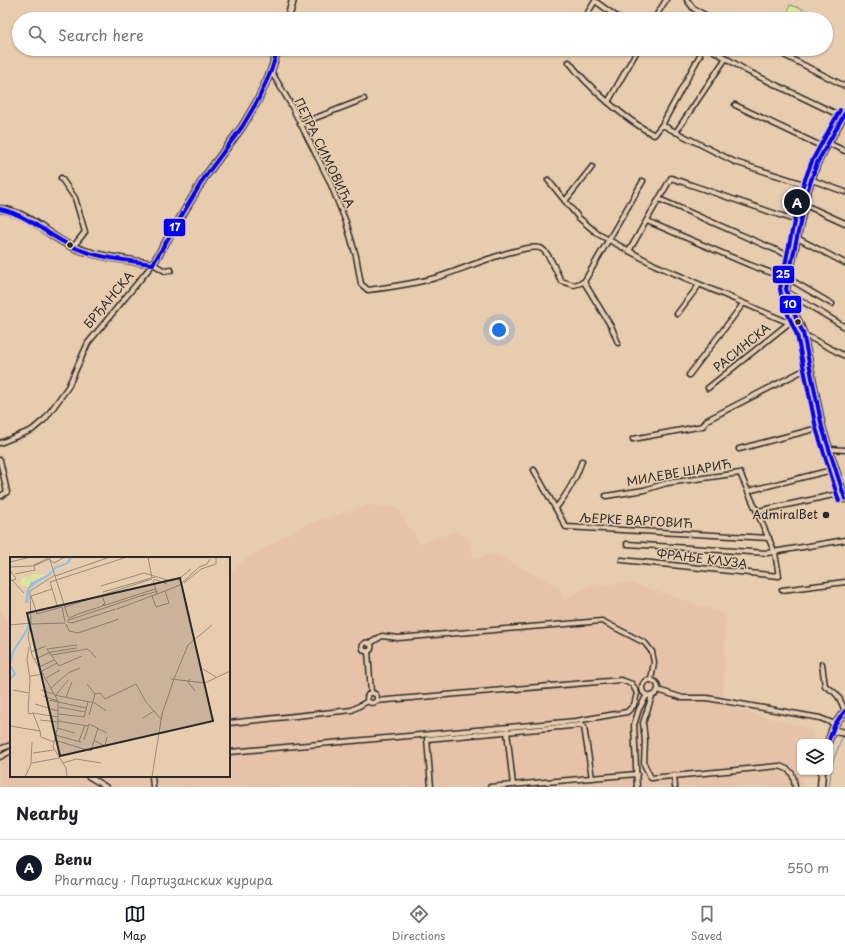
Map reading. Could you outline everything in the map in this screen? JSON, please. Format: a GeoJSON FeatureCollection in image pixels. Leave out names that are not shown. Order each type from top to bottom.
{"type":"FeatureCollection","features":[{"type":"Feature","properties":{"kind":"street"},"geometry":{"type":"LineString","coordinates":[[290,12],[293,0]]}},
{"type":"Feature","properties":{"kind":"street"},"geometry":{"type":"LineString","coordinates":[[658,12],[666,0]]}},
{"type":"Feature","properties":{"kind":"street"},"geometry":{"type":"LineString","coordinates":[[687,0],[694,9],[700,12]]}},
{"type":"Feature","properties":{"kind":"street"},"geometry":{"type":"LineString","coordinates":[[588,12],[595,1],[610,12]]}},
{"type":"Feature","properties":{"kind":"street","name":"БРЂАНСКА"},"geometry":{"type":"LineString","coordinates":[[0,443],[32,430],[45,419],[68,387],[88,343],[154,264],[204,178],[242,127],[258,100],[276,56]]}},
{"type":"Feature","properties":{"kind":"street"},"geometry":{"type":"LineString","coordinates":[[608,102],[634,56]]}},
{"type":"Feature","properties":{"kind":"street"},"geometry":{"type":"LineString","coordinates":[[569,62],[582,78],[608,102],[654,135],[662,125],[669,109],[699,56]]}},
{"type":"Feature","properties":{"kind":"street"},"geometry":{"type":"LineString","coordinates":[[723,56],[747,71],[844,115],[817,162],[800,222],[787,279],[789,302],[802,331],[822,427],[844,496],[758,511]]}},
{"type":"Feature","properties":{"kind":"street"},"geometry":{"type":"LineString","coordinates":[[786,56],[845,86]]}},
{"type":"Feature","properties":{"kind":"street"},"geometry":{"type":"LineString","coordinates":[[676,132],[726,58]]}},
{"type":"Feature","properties":{"kind":"street","name":"ПЕТРА СИМОВИЋА"},"geometry":{"type":"LineString","coordinates":[[271,71],[329,180],[346,222],[356,256],[361,284],[368,290],[402,286],[435,278],[524,247],[539,247],[545,250],[561,281],[574,285],[584,282]]}},
{"type":"Feature","properties":{"kind":"street"},"geometry":{"type":"LineString","coordinates":[[300,124],[364,99]]}},
{"type":"Feature","properties":{"kind":"street"},"geometry":{"type":"LineString","coordinates":[[735,105],[826,146],[845,151]]}},
{"type":"Feature","properties":{"kind":"street"},"geometry":{"type":"LineString","coordinates":[[662,125],[735,162],[845,192]]}},
{"type":"Feature","properties":{"kind":"street"},"geometry":{"type":"LineString","coordinates":[[565,201],[592,167]]}},
{"type":"Feature","properties":{"kind":"street"},"geometry":{"type":"LineString","coordinates":[[61,178],[75,198],[85,232],[73,247]]}},
{"type":"Feature","properties":{"kind":"street"},"geometry":{"type":"LineString","coordinates":[[629,251],[671,178],[800,222]]}},
{"type":"Feature","properties":{"kind":"street"},"geometry":{"type":"LineString","coordinates":[[548,180],[579,218],[598,234],[655,266],[789,323],[845,356]]}},
{"type":"Feature","properties":{"kind":"street"},"geometry":{"type":"LineString","coordinates":[[618,343],[612,328],[584,282],[643,181]]}},
{"type":"Feature","properties":{"kind":"street"},"geometry":{"type":"LineString","coordinates":[[659,199],[792,257]]}},
{"type":"Feature","properties":{"kind":"street"},"geometry":{"type":"LineString","coordinates":[[805,204],[845,223]]}},
{"type":"Feature","properties":{"kind":"street"},"geometry":{"type":"LineString","coordinates":[[0,209],[15,212],[73,247],[109,257],[154,264],[165,271],[171,270]]}},
{"type":"Feature","properties":{"kind":"street"},"geometry":{"type":"LineString","coordinates":[[647,221],[750,266],[787,279],[832,304]]}},
{"type":"Feature","properties":{"kind":"street"},"geometry":{"type":"LineString","coordinates":[[797,238],[845,263]]}},
{"type":"Feature","properties":{"kind":"street"},"geometry":{"type":"LineString","coordinates":[[677,314],[699,285]]}},
{"type":"Feature","properties":{"kind":"street"},"geometry":{"type":"LineString","coordinates":[[787,292],[845,327]]}},
{"type":"Feature","properties":{"kind":"street"},"geometry":{"type":"LineString","coordinates":[[689,375],[743,304]]}},
{"type":"Feature","properties":{"kind":"street","name":"РАСИНСКА"},"geometry":{"type":"LineString","coordinates":[[708,388],[789,323]]}},
{"type":"Feature","properties":{"kind":"street"},"geometry":{"type":"LineString","coordinates":[[633,439],[703,426],[707,420],[810,367]]}},
{"type":"Feature","properties":{"kind":"street"},"geometry":{"type":"LineString","coordinates":[[739,449],[822,427]]}},
{"type":"Feature","properties":{"kind":"street"},"geometry":{"type":"LineString","coordinates":[[830,449],[845,450]]}},
{"type":"Feature","properties":{"kind":"street"},"geometry":{"type":"LineString","coordinates":[[0,460],[8,492],[1,496]]}},
{"type":"Feature","properties":{"kind":"street"},"geometry":{"type":"LineString","coordinates":[[556,508],[577,477],[582,461]]}},
{"type":"Feature","properties":{"kind":"street"},"geometry":{"type":"LineString","coordinates":[[748,491],[836,469]]}},
{"type":"Feature","properties":{"kind":"street","name":"ЉЕРКЕ ВАРГОВИЋ"},"geometry":{"type":"LineString","coordinates":[[534,470],[566,527],[769,538]]}},
{"type":"Feature","properties":{"kind":"street","name":"МИЛЕВЕ ШАРИЋ"},"geometry":{"type":"LineString","coordinates":[[606,496],[644,490],[667,483],[740,473],[758,511],[775,553],[779,576]]}},
{"type":"Feature","properties":{"kind":"street"},"geometry":{"type":"LineString","coordinates":[[626,544],[702,550],[775,553],[845,540]]}},
{"type":"Feature","properties":{"kind":"street","name":"ФРАЊЕ КЛУЗА"},"geometry":{"type":"LineString","coordinates":[[622,560],[779,576]]}},
{"type":"Feature","properties":{"kind":"street"},"geometry":{"type":"LineString","coordinates":[[782,590],[845,582]]}},
{"type":"Feature","properties":{"kind":"street"},"geometry":{"type":"LineString","coordinates":[[368,652],[364,650],[363,646],[365,643],[369,644],[382,636],[398,638],[602,621],[645,643],[652,652],[654,662],[651,680]]}},
{"type":"Feature","properties":{"kind":"street"},"geometry":{"type":"LineString","coordinates":[[368,702],[367,697],[371,693],[368,652],[371,647],[369,644]]}},
{"type":"Feature","properties":{"kind":"street"},"geometry":{"type":"LineString","coordinates":[[822,664],[825,686],[834,690],[845,711],[835,724],[835,730],[830,739]]}},
{"type":"Feature","properties":{"kind":"street"},"geometry":{"type":"LineString","coordinates":[[230,723],[352,710],[368,702],[373,703],[376,701],[617,680],[629,681],[634,686],[637,693],[634,705],[627,712],[576,720],[230,752]]}},
{"type":"Feature","properties":{"kind":"street"},"geometry":{"type":"LineString","coordinates":[[652,696],[643,692],[642,687],[646,681],[651,680],[656,682],[658,690]]}},
{"type":"Feature","properties":{"kind":"street"},"geometry":{"type":"LineString","coordinates":[[658,690],[652,696],[643,723],[645,742],[644,764],[651,778],[779,766],[789,769],[793,773],[794,787]]}},
{"type":"Feature","properties":{"kind":"street"},"geometry":{"type":"LineString","coordinates":[[658,690],[683,698],[707,698],[820,718],[835,724]]}},
{"type":"Feature","properties":{"kind":"street"},"geometry":{"type":"LineString","coordinates":[[371,693],[377,696],[376,701]]}},
{"type":"Feature","properties":{"kind":"street"},"geometry":{"type":"LineString","coordinates":[[637,787],[634,725],[639,709],[647,695]]}},
{"type":"Feature","properties":{"kind":"street"},"geometry":{"type":"LineString","coordinates":[[431,787],[428,739],[582,725],[584,728],[592,778]]}},
{"type":"Feature","properties":{"kind":"street"},"geometry":{"type":"LineString","coordinates":[[835,730],[845,732]]}},
{"type":"Feature","properties":{"kind":"street"},"geometry":{"type":"LineString","coordinates":[[507,732],[513,785]]}},
{"type":"Feature","properties":{"kind":"street"},"geometry":{"type":"LineString","coordinates":[[0,749],[10,745]]}},
{"type":"Feature","properties":{"kind":"street"},"geometry":{"type":"LineString","coordinates":[[0,757],[10,752]]}},
{"type":"Feature","properties":{"kind":"street"},"geometry":{"type":"LineString","coordinates":[[490,787],[636,774]]}},
{"type":"Feature","properties":{"kind":"street"},"geometry":{"type":"LineString","coordinates":[[674,775],[675,787]]}},
{"type":"Feature","properties":{"kind":"street"},"geometry":{"type":"LineString","coordinates":[[821,787],[822,775]]}},
{"type":"Feature","properties":{"kind":"street"},"geometry":{"type":"LineString","coordinates":[[90,777],[106,787]]}},
{"type":"Feature","properties":{"kind":"street"},"geometry":{"type":"LineString","coordinates":[[152,777],[153,787]]}},
{"type":"Feature","properties":{"kind":"shaded area"},"geometry":{"type":"Polygon","coordinates":[[[369,505],[396,507],[420,544],[455,531],[467,537],[474,558],[495,554],[557,586],[564,600],[593,584],[632,583],[725,614],[723,706],[809,728],[813,739],[797,739],[797,775],[803,775],[802,787],[0,787],[0,609],[5,619],[10,617],[10,777],[230,777],[230,574],[245,560],[302,526],[369,505]]]}},
{"type":"Feature","properties":{"kind":"green space"},"geometry":{"type":"Polygon","coordinates":[[[790,5],[803,9],[802,12],[788,12],[790,5]]]}},
{"type":"Feature","properties":{"kind":"waterway"},"geometry":{"type":"LineString","coordinates":[[829,787],[832,764],[843,735]]}},
{"type":"Feature","properties":{"kind":"transit line","name":"17"},"geometry":{"type":"LineString","coordinates":[[0,209],[29,220],[64,242],[83,251],[112,258],[153,264],[204,178],[242,127],[258,100],[276,56]]}},
{"type":"Feature","properties":{"kind":"transit line","name":"25"},"geometry":{"type":"LineString","coordinates":[[839,501],[816,428],[797,335],[783,303],[780,289],[800,193],[812,161],[840,110]]}},
{"type":"Feature","properties":{"kind":"transit line","name":"10"},"geometry":{"type":"LineString","coordinates":[[845,113],[817,163],[806,195],[786,289],[789,301],[803,333],[822,427],[845,499]]}},
{"type":"Feature","properties":{"kind":"transit line","name":"10"},"geometry":{"type":"LineString","coordinates":[[829,739],[835,724],[845,711]]}},
{"type":"Feature","properties":{"kind":"place","name":"Benu"},"geometry":{"type":"Point","coordinates":[797,202]}},
{"type":"Feature","properties":{"kind":"place","name":"AdmiralBet"},"geometry":{"type":"Point","coordinates":[826,515]}}]}
